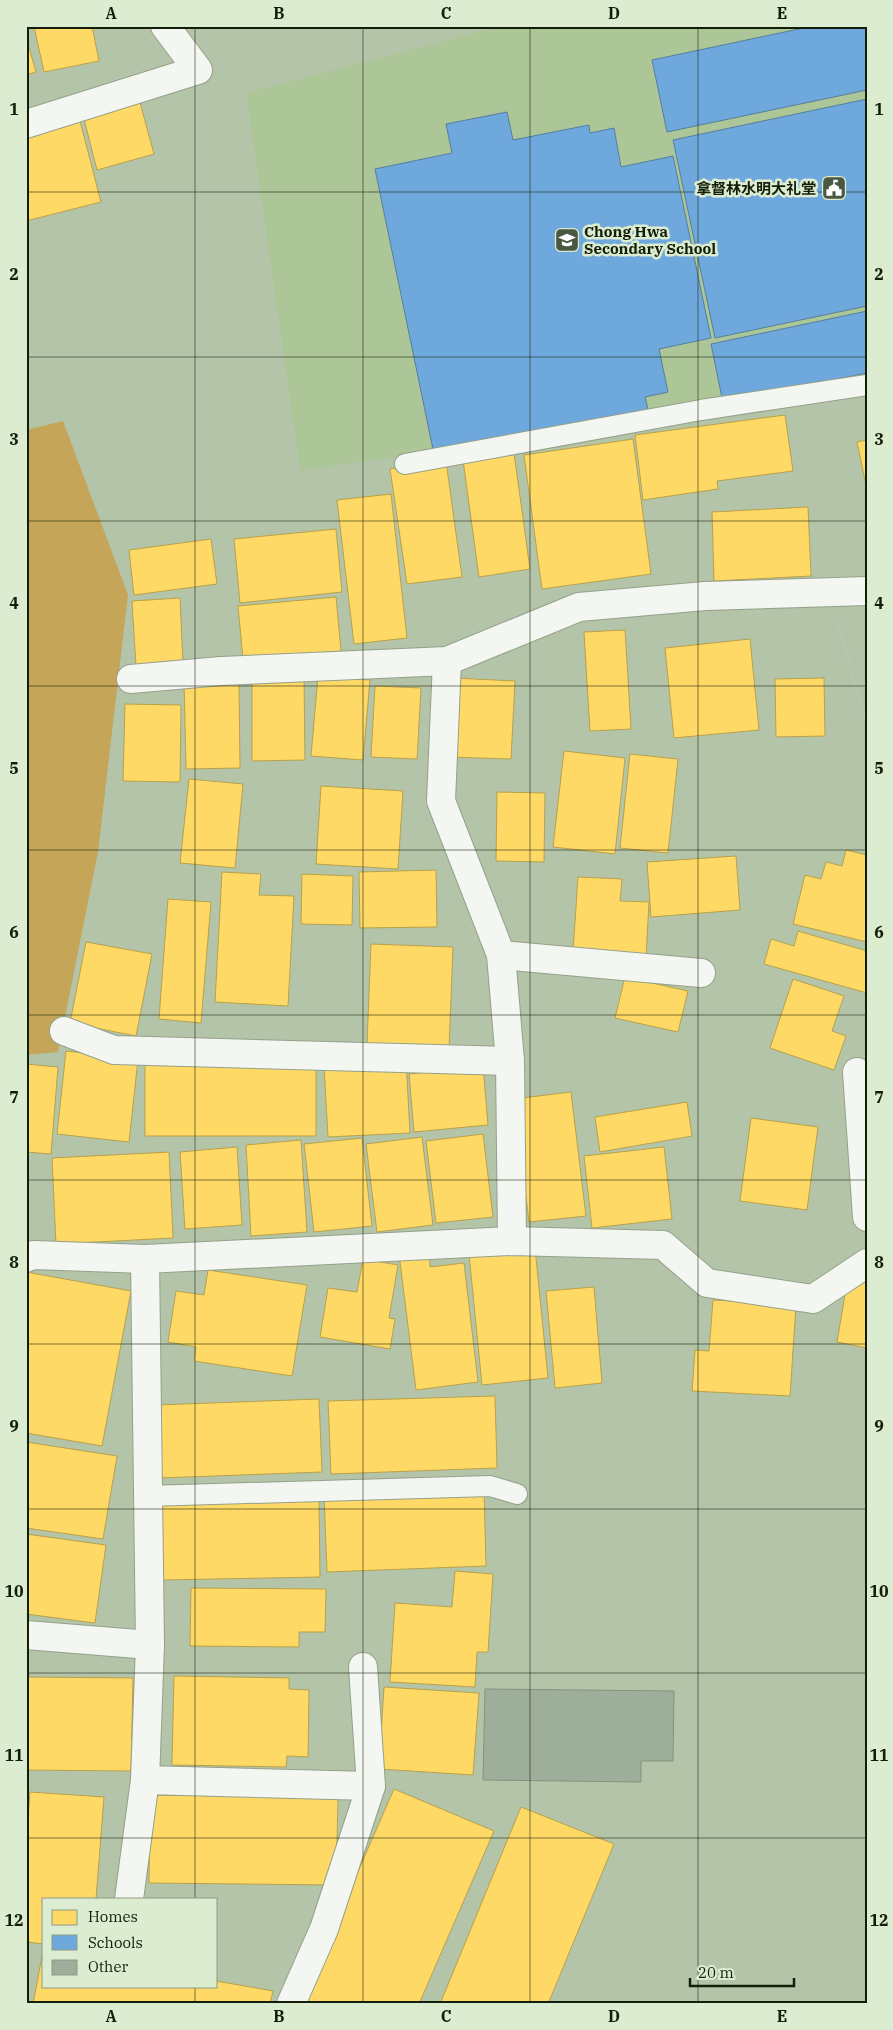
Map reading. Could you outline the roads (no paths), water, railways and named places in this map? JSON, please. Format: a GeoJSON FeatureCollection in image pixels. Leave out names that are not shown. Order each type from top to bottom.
{"type":"FeatureCollection","features":[{"type":"Feature","properties":{"kind":"street"},"geometry":{"type":"LineString","coordinates":[[26,124],[198,70],[165,26]]}},
{"type":"Feature","properties":{"kind":"street"},"geometry":{"type":"LineString","coordinates":[[131,679],[221,672],[447,661],[579,606],[705,596],[867,591]]}},
{"type":"Feature","properties":{"kind":"street"},"geometry":{"type":"LineString","coordinates":[[447,661],[441,801],[501,955],[510,1061],[512,1241]]}},
{"type":"Feature","properties":{"kind":"street"},"geometry":{"type":"LineString","coordinates":[[501,955],[700,973]]}},
{"type":"Feature","properties":{"kind":"street"},"geometry":{"type":"LineString","coordinates":[[64,1031],[114,1050],[510,1061]]}},
{"type":"Feature","properties":{"kind":"street"},"geometry":{"type":"LineString","coordinates":[[857,1072],[867,1218]]}},
{"type":"Feature","properties":{"kind":"street"},"geometry":{"type":"LineString","coordinates":[[26,1258],[33,1255],[145,1259],[512,1241],[663,1246],[707,1283],[813,1299],[867,1263]]}},
{"type":"Feature","properties":{"kind":"street"},"geometry":{"type":"LineString","coordinates":[[129,1898],[145,1780],[150,1645],[145,1259]]}},
{"type":"Feature","properties":{"kind":"street"},"geometry":{"type":"LineString","coordinates":[[26,1634],[150,1645]]}},
{"type":"Feature","properties":{"kind":"street"},"geometry":{"type":"LineString","coordinates":[[291,2004],[324,1928],[371,1786],[363,1667]]}},
{"type":"Feature","properties":{"kind":"street"},"geometry":{"type":"LineString","coordinates":[[145,1780],[371,1786]]}},
{"type":"Feature","properties":{"kind":"lane"},"geometry":{"type":"LineString","coordinates":[[405,464],[701,410],[867,385]]}},
{"type":"Feature","properties":{"kind":"lane"},"geometry":{"type":"LineString","coordinates":[[148,1496],[490,1486],[517,1494]]}},
{"type":"Feature","properties":{"kind":"place","name":"拿督林水明大礼堂"},"geometry":{"type":"Point","coordinates":[834,188]}},
{"type":"Feature","properties":{"kind":"place","name":"Chong Hwa Secondary School"},"geometry":{"type":"Point","coordinates":[567,240]}}]}
